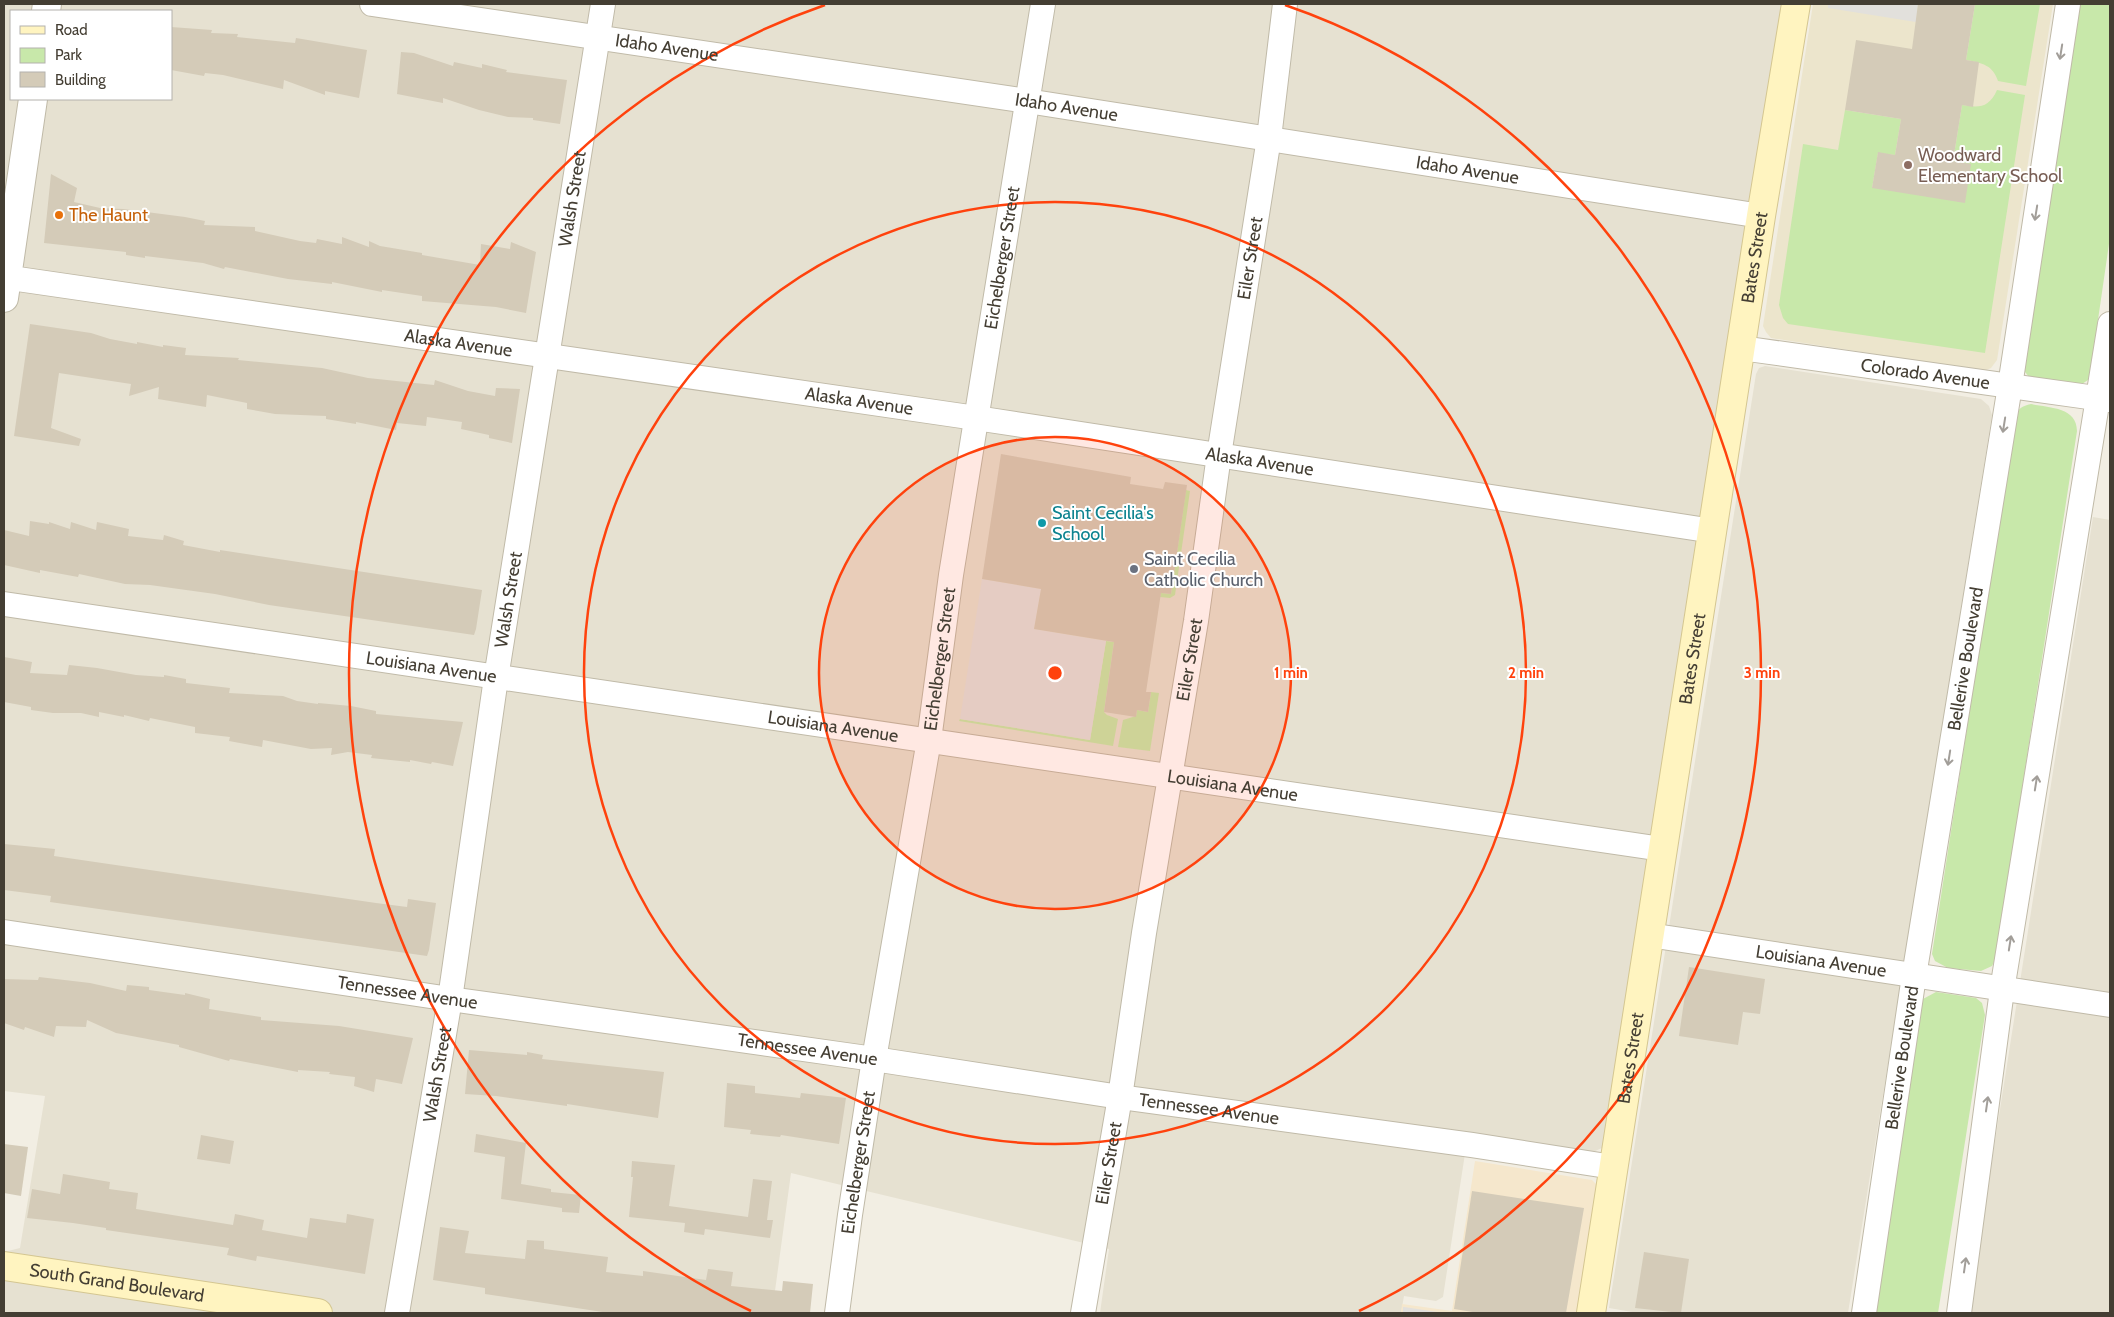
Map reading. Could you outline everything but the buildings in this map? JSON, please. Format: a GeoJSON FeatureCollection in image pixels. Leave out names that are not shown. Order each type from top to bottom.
{"type":"FeatureCollection","features":[{"type":"Feature","properties":{"kind":"main road","name":"Bates Street"},"geometry":{"type":"LineString","coordinates":[[1591,1313],[1761,216],[1796,4]]}},
{"type":"Feature","properties":{"kind":"main road","name":"South Grand Boulevard"},"geometry":{"type":"LineString","coordinates":[[4,1266],[318,1313]]}},
{"type":"Feature","properties":{"kind":"street","name":"Idaho Avenue"},"geometry":{"type":"LineString","coordinates":[[372,4],[1027,101],[1269,138],[1610,194],[1761,216]]}},
{"type":"Feature","properties":{"kind":"street","name":"Walsh Street"},"geometry":{"type":"LineString","coordinates":[[397,1313],[450,999],[496,678],[603,4]]}},
{"type":"Feature","properties":{"kind":"street","name":"Eichelberger Street"},"geometry":{"type":"LineString","coordinates":[[837,1313],[874,1059],[929,740],[951,575],[1043,4]]}},
{"type":"Feature","properties":{"kind":"street","name":"Eiler Street"},"geometry":{"type":"LineString","coordinates":[[1083,1313],[1120,1097],[1144,933],[1196,621],[1219,455],[1269,138],[1286,4]]}},
{"type":"Feature","properties":{"kind":"street","name":"Bellerive Boulevard"},"geometry":{"type":"LineString","coordinates":[[1864,1313],[1914,976],[2010,386],[2068,4]]}},
{"type":"Feature","properties":{"kind":"street"},"geometry":{"type":"LineString","coordinates":[[5,284],[33,100]]}},
{"type":"Feature","properties":{"kind":"street","name":"Alaska Avenue"},"geometry":{"type":"LineString","coordinates":[[5,284],[548,355],[976,418],[1713,531]]}},
{"type":"Feature","properties":{"kind":"street"},"geometry":{"type":"LineString","coordinates":[[1959,1313],[2002,990],[2105,400],[2110,324]]}},
{"type":"Feature","properties":{"kind":"street","name":"Colorado Avenue"},"geometry":{"type":"LineString","coordinates":[[1741,348],[2105,400]]}},
{"type":"Feature","properties":{"kind":"street","name":"Louisiana Avenue"},"geometry":{"type":"LineString","coordinates":[[4,604],[1662,849]]}},
{"type":"Feature","properties":{"kind":"street","name":"Tennessee Avenue"},"geometry":{"type":"LineString","coordinates":[[4,932],[450,999],[874,1059],[1120,1097],[1472,1145],[1613,1167]]}},
{"type":"Feature","properties":{"kind":"street","name":"Louisiana Avenue"},"geometry":{"type":"LineString","coordinates":[[1649,935],[2110,1005]]}},
{"type":"Feature","properties":{"kind":"shaded area"},"geometry":{"type":"Polygon","coordinates":[[[4,4],[1786,4],[1604,1147],[1593,1152],[1468,1134],[1443,1297],[1436,1301],[1404,1296],[1401,1313],[1100,1313],[1109,1249],[791,1173],[772,1313],[4,1313],[4,1252],[20,1248],[45,1096],[4,1091],[4,4]]]}},
{"type":"Feature","properties":{"kind":"shaded area","name":"Woodward Elementary School"},"geometry":{"type":"Polygon","coordinates":[[[1813,4],[2053,4],[1997,360],[1991,368],[1984,371],[1771,338],[1763,326],[1813,4]]]}},
{"type":"Feature","properties":{"kind":"shaded area"},"geometry":{"type":"Polygon","coordinates":[[[1828,4],[1918,4],[1916,22],[1828,8],[1828,4]]]}},
{"type":"Feature","properties":{"kind":"shaded area"},"geometry":{"type":"Polygon","coordinates":[[[1765,366],[1981,399],[1989,406],[1992,415],[1848,1313],[1638,1313],[1609,1308],[1756,374],[1759,368],[1765,366]]]}},
{"type":"Feature","properties":{"kind":"shaded area"},"geometry":{"type":"Polygon","coordinates":[[[2093,517],[2110,520],[2110,1313],[1968,1313],[2093,517]]]}},
{"type":"Feature","properties":{"kind":"shaded area"},"geometry":{"type":"Polygon","coordinates":[[[982,579],[1041,589],[1034,629],[1106,641],[1090,740],[960,719],[982,579]]]}},
{"type":"Feature","properties":{"kind":"shaded area"},"geometry":{"type":"Polygon","coordinates":[[[1475,1161],[1592,1180],[1596,1184],[1599,1194],[1578,1313],[1401,1313],[1402,1304],[1452,1311],[1475,1161]]]}},
{"type":"Feature","properties":{"kind":"shaded area"},"geometry":{"type":"Polygon","coordinates":[[[1404,1307],[1444,1313],[1403,1313],[1404,1307]]]}},
{"type":"Feature","properties":{"kind":"green space"},"geometry":{"type":"Polygon","coordinates":[[[1975,4],[2040,4],[2026,86],[1998,81],[1990,68],[1977,62],[1966,60],[1975,4]]]}},
{"type":"Feature","properties":{"kind":"green space"},"geometry":{"type":"Polygon","coordinates":[[[2078,4],[2110,4],[2110,237],[2090,375],[2088,380],[2082,384],[2030,378],[2022,364],[2078,4]]]}},
{"type":"Feature","properties":{"kind":"green space"},"geometry":{"type":"Polygon","coordinates":[[[1997,90],[2025,95],[1985,353],[1788,324],[1783,318],[1779,305],[1803,144],[1838,150],[1845,110],[1901,119],[1895,155],[1878,153],[1872,188],[1953,161],[1962,105],[1983,105],[1991,100],[1997,90]]]}},
{"type":"Feature","properties":{"kind":"green space"},"geometry":{"type":"Polygon","coordinates":[[[2031,404],[2054,408],[2067,413],[2076,423],[2077,431],[1996,958],[1992,966],[1981,971],[1948,968],[1935,961],[1932,954],[2015,418],[2021,408],[2031,404]]]}},
{"type":"Feature","properties":{"kind":"green space"},"geometry":{"type":"Polygon","coordinates":[[[1186,490],[1190,491],[1175,595],[1170,598],[1160,597],[1161,593],[1171,594],[1186,490]]]}},
{"type":"Feature","properties":{"kind":"green space"},"geometry":{"type":"Polygon","coordinates":[[[1106,641],[1114,642],[1104,712],[1118,719],[1113,746],[959,721],[960,719],[1090,740],[1106,641]]]}},
{"type":"Feature","properties":{"kind":"green space"},"geometry":{"type":"Polygon","coordinates":[[[1151,692],[1159,693],[1150,751],[1118,747],[1123,720],[1136,716],[1137,710],[1148,712],[1151,692]]]}},
{"type":"Feature","properties":{"kind":"green space"},"geometry":{"type":"Polygon","coordinates":[[[1936,992],[1976,998],[1982,1003],[1985,1015],[1938,1313],[1874,1313],[1921,1006],[1923,999],[1936,992]]]}},
{"type":"Feature","properties":{"kind":"place","name":"Woodward Elementary School"},"geometry":{"type":"Point","coordinates":[1908,165]}},
{"type":"Feature","properties":{"kind":"place","name":"The Haunt"},"geometry":{"type":"Point","coordinates":[59,215]}},
{"type":"Feature","properties":{"kind":"place","name":"Saint Cecilia's School"},"geometry":{"type":"Point","coordinates":[1042,523]}},
{"type":"Feature","properties":{"kind":"place","name":"Saint Cecilia Catholic Church"},"geometry":{"type":"Point","coordinates":[1134,569]}}]}
